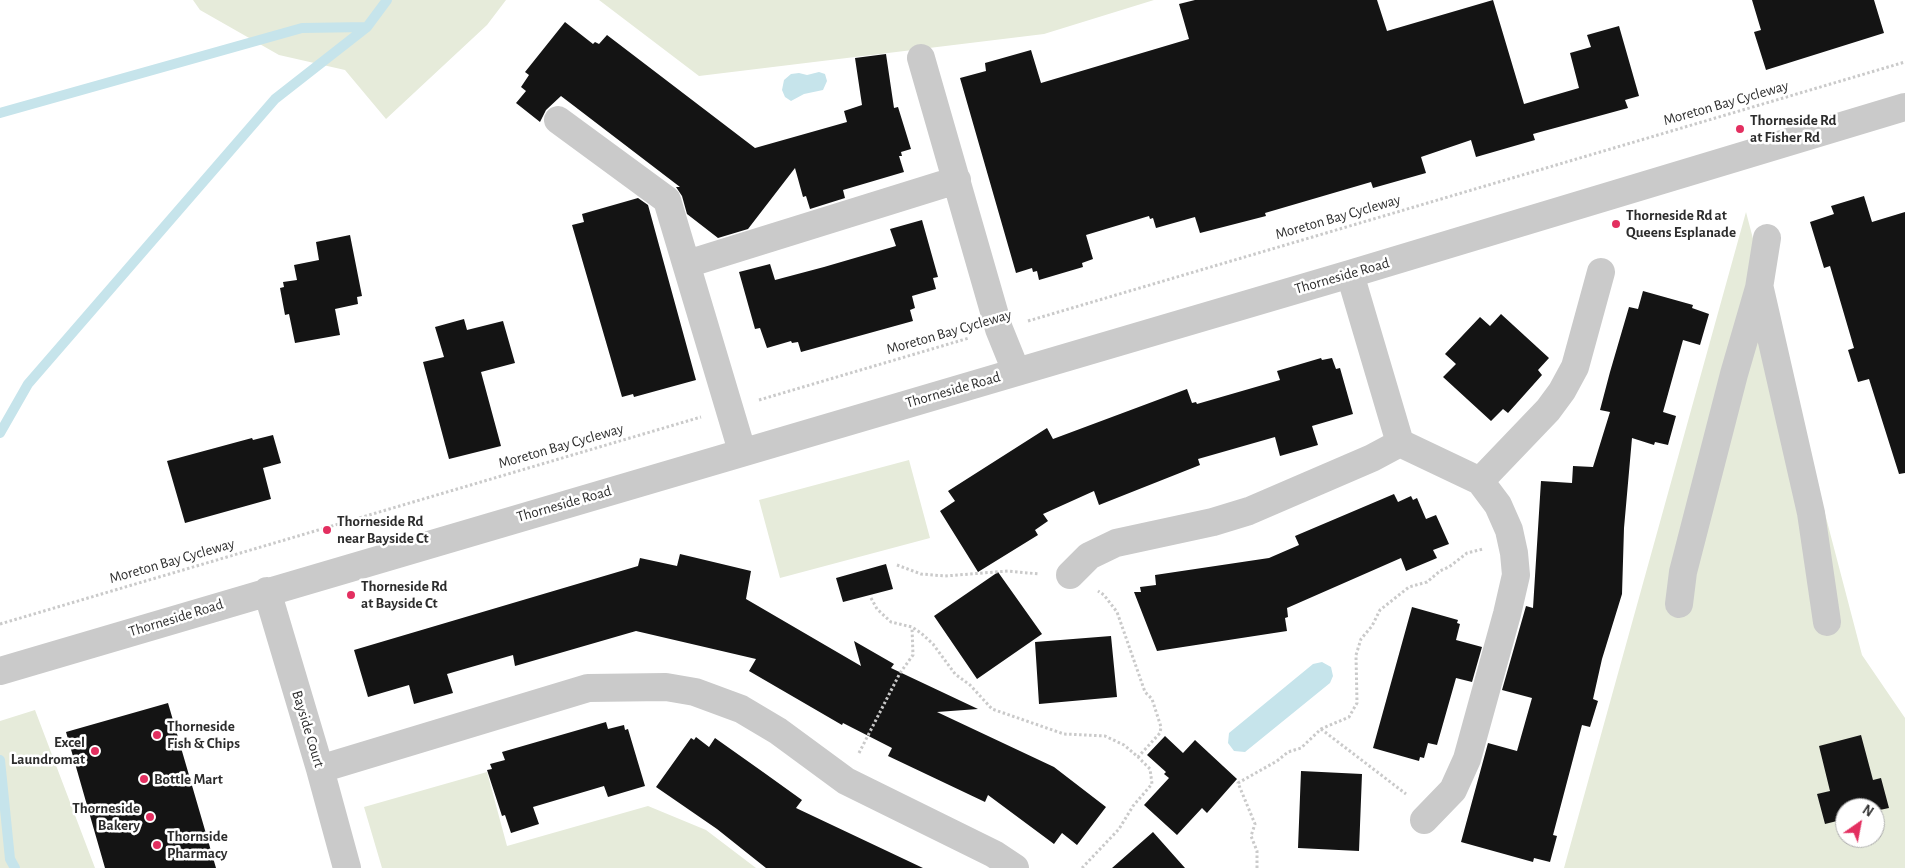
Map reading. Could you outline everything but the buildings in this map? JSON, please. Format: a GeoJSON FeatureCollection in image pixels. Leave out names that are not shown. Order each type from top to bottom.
{"type":"FeatureCollection","features":[{"type":"Feature","properties":{"kind":"street"},"geometry":{"type":"LineString","coordinates":[[921,58],[999,329],[1016,371]]}},
{"type":"Feature","properties":{"kind":"street","name":"Thorneside Road"},"geometry":{"type":"LineString","coordinates":[[0,670],[1350,274],[1905,107]]}},
{"type":"Feature","properties":{"kind":"street"},"geometry":{"type":"LineString","coordinates":[[558,120],[667,200],[742,451]]}},
{"type":"Feature","properties":{"kind":"street"},"geometry":{"type":"LineString","coordinates":[[687,264],[957,180]]}},
{"type":"Feature","properties":{"kind":"street"},"geometry":{"type":"LineString","coordinates":[[1679,604],[1683,572],[1734,374],[1759,288],[1767,238]]}},
{"type":"Feature","properties":{"kind":"street"},"geometry":{"type":"LineString","coordinates":[[1480,481],[1548,410],[1562,391],[1575,367],[1602,272]]}},
{"type":"Feature","properties":{"kind":"street"},"geometry":{"type":"LineString","coordinates":[[1350,274],[1400,443],[1480,481],[1498,505],[1511,538],[1516,575],[1507,614],[1466,759],[1453,790],[1427,817]]}},
{"type":"Feature","properties":{"kind":"street"},"geometry":{"type":"LineString","coordinates":[[1759,288],[1811,512],[1827,622]]}},
{"type":"Feature","properties":{"kind":"street"},"geometry":{"type":"LineString","coordinates":[[1070,574],[1089,556],[1116,543],[1214,522],[1249,511],[1372,458],[1400,443]]}},
{"type":"Feature","properties":{"kind":"street","name":"Bayside Court"},"geometry":{"type":"LineString","coordinates":[[267,591],[320,768],[347,868]]}},
{"type":"Feature","properties":{"kind":"street"},"geometry":{"type":"LineString","coordinates":[[320,768],[588,688],[666,687],[696,692],[741,709],[778,731],[844,780],[994,854],[1014,868]]}},
{"type":"Feature","properties":{"kind":"path","name":"Moreton Bay Cycleway"},"geometry":{"type":"LineString","coordinates":[[0,624],[1905,62]]}},
{"type":"Feature","properties":{"kind":"path"},"geometry":{"type":"LineString","coordinates":[[1257,868],[1257,851],[1251,836],[1255,824],[1238,783],[1277,761],[1288,752],[1301,748],[1321,729],[1349,717],[1357,703],[1356,655],[1360,639],[1372,626],[1380,610],[1409,587],[1427,582],[1467,553],[1511,538]]}},
{"type":"Feature","properties":{"kind":"path"},"geometry":{"type":"LineString","coordinates":[[897,565],[921,574],[945,576],[1008,571],[1026,574],[1070,574],[1104,595],[1117,612],[1145,692],[1152,699],[1161,727],[1160,733],[1138,757]]}},
{"type":"Feature","properties":{"kind":"path"},"geometry":{"type":"LineString","coordinates":[[871,598],[877,609],[891,622],[912,627],[933,644],[954,674],[970,685],[992,709],[1064,734],[1105,736],[1124,745],[1150,769],[1152,784],[1133,806],[1119,829],[1082,868]]}},
{"type":"Feature","properties":{"kind":"path"},"geometry":{"type":"LineString","coordinates":[[844,780],[900,673],[913,654],[912,627]]}},
{"type":"Feature","properties":{"kind":"path"},"geometry":{"type":"LineString","coordinates":[[1321,729],[1427,817]]}},
{"type":"Feature","properties":{"kind":"green space"},"geometry":{"type":"Polygon","coordinates":[[[193,0],[506,0],[487,25],[386,119],[345,70],[279,55],[200,10],[193,0]]]}},
{"type":"Feature","properties":{"kind":"green space"},"geometry":{"type":"Polygon","coordinates":[[[599,0],[1154,0],[1044,34],[699,76],[599,0]]]}},
{"type":"Feature","properties":{"kind":"green space"},"geometry":{"type":"Polygon","coordinates":[[[1746,212],[1862,655],[1905,718],[1905,868],[1564,868],[1746,212]]]}},
{"type":"Feature","properties":{"kind":"green space"},"geometry":{"type":"Polygon","coordinates":[[[909,460],[930,538],[780,578],[759,500],[909,460]]]}},
{"type":"Feature","properties":{"kind":"green space"},"geometry":{"type":"Polygon","coordinates":[[[35,710],[95,868],[0,868],[0,721],[35,710]]]}},
{"type":"Feature","properties":{"kind":"green space"},"geometry":{"type":"Polygon","coordinates":[[[487,772],[507,846],[648,806],[706,830],[756,868],[382,868],[364,807],[487,772]]]}},
{"type":"Feature","properties":{"kind":"water"},"geometry":{"type":"Polygon","coordinates":[[[819,72],[825,74],[827,81],[823,90],[804,94],[791,101],[785,97],[782,90],[784,80],[791,74],[807,75],[819,72]]]}},
{"type":"Feature","properties":{"kind":"water"},"geometry":{"type":"Polygon","coordinates":[[[1322,662],[1331,667],[1333,676],[1330,683],[1245,752],[1234,751],[1228,743],[1229,733],[1313,664],[1322,662]]]}},
{"type":"Feature","properties":{"kind":"waterway"},"geometry":{"type":"LineString","coordinates":[[0,433],[28,384],[275,99],[367,27],[387,0]]}},
{"type":"Feature","properties":{"kind":"waterway"},"geometry":{"type":"LineString","coordinates":[[0,113],[302,28],[367,27]]}},
{"type":"Feature","properties":{"kind":"waterway"},"geometry":{"type":"LineString","coordinates":[[0,760],[10,859],[15,868]]}},
{"type":"Feature","properties":{"kind":"place","name":"Thorneside Rd at Fisher Rd"},"geometry":{"type":"Point","coordinates":[1740,129]}},
{"type":"Feature","properties":{"kind":"place","name":"Thorneside Rd at Queens Esplanade"},"geometry":{"type":"Point","coordinates":[1616,224]}},
{"type":"Feature","properties":{"kind":"place","name":"Thorneside Rd near Bayside Ct"},"geometry":{"type":"Point","coordinates":[327,530]}},
{"type":"Feature","properties":{"kind":"place","name":"Thorneside Rd at Bayside Ct"},"geometry":{"type":"Point","coordinates":[351,595]}},
{"type":"Feature","properties":{"kind":"place","name":"Thorneside Fish & Chips"},"geometry":{"type":"Point","coordinates":[157,735]}},
{"type":"Feature","properties":{"kind":"place","name":"Excel Laundromat"},"geometry":{"type":"Point","coordinates":[95,751]}},
{"type":"Feature","properties":{"kind":"place","name":"Bottle Mart"},"geometry":{"type":"Point","coordinates":[144,779]}},
{"type":"Feature","properties":{"kind":"place","name":"Thorneside Bakery"},"geometry":{"type":"Point","coordinates":[150,817]}},
{"type":"Feature","properties":{"kind":"place","name":"Thornside Pharmacy"},"geometry":{"type":"Point","coordinates":[157,845]}}]}
